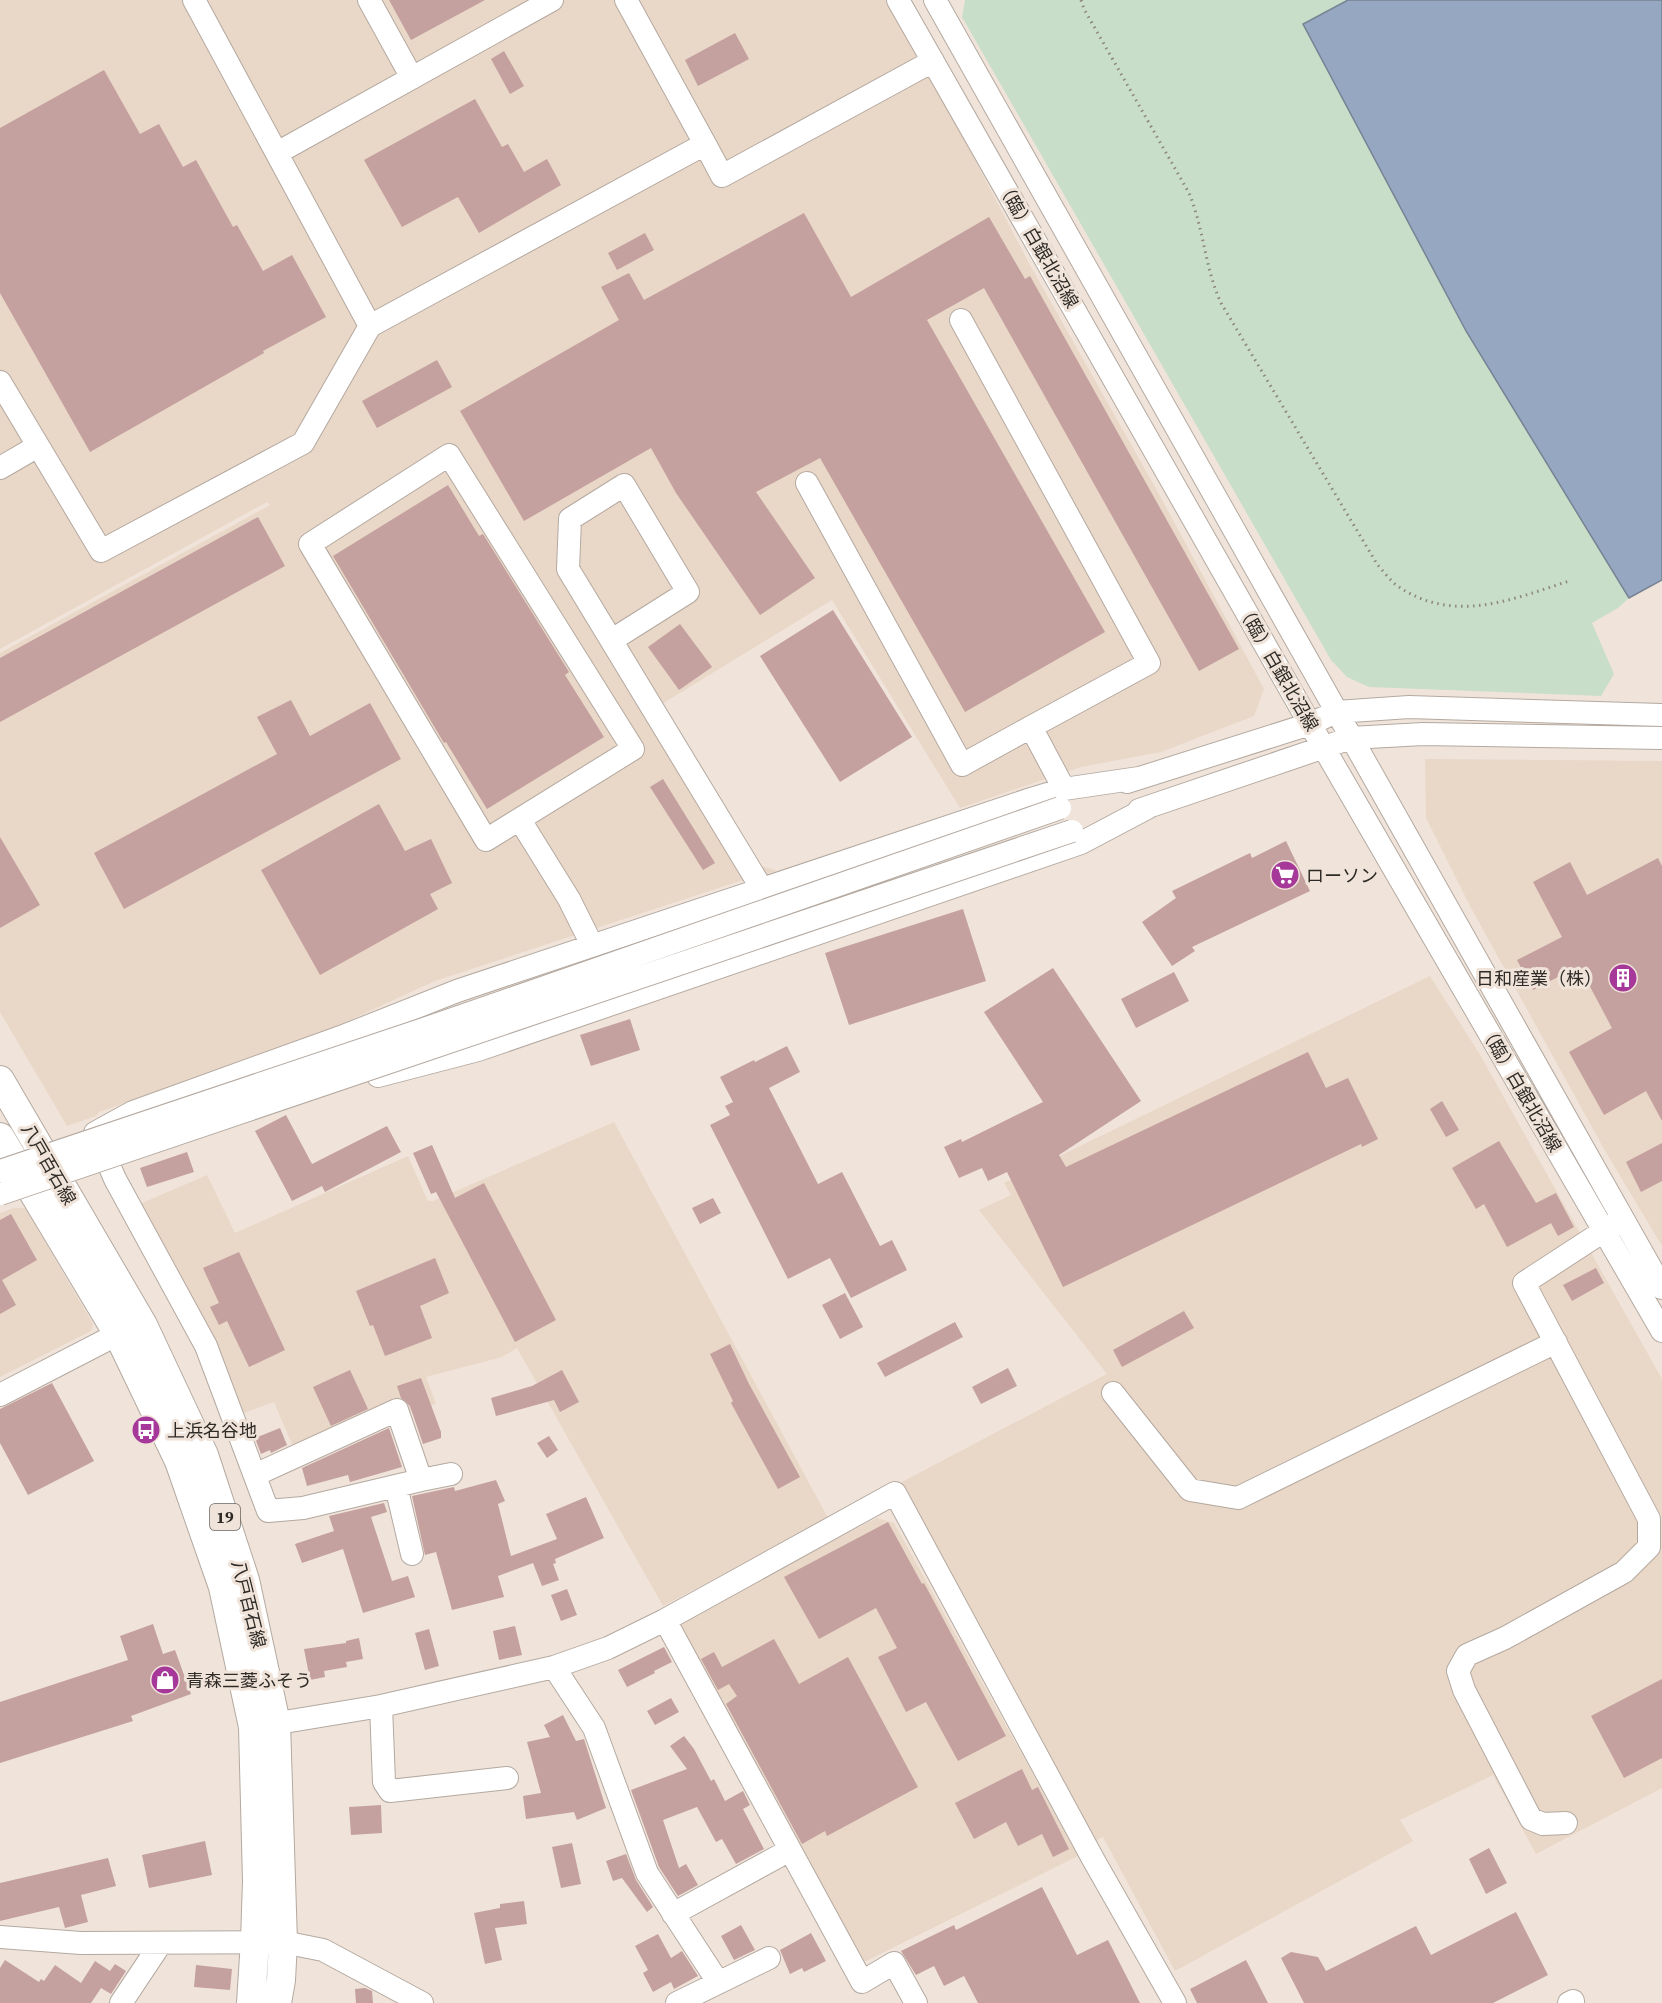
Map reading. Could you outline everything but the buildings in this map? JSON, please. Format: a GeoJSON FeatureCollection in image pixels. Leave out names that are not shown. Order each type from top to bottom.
{"type":"FeatureCollection","features":[{"type":"Feature","properties":{"kind":"main road","name":"八戸百石線"},"geometry":{"type":"LineString","coordinates":[[0,1080],[143,1325],[204,1455],[245,1580],[264,1725],[269,1942],[281,1980],[277,2003]]}},
{"type":"Feature","properties":{"kind":"main road","name":"八戸百石線"},"geometry":{"type":"LineString","coordinates":[[0,1137],[7,1177],[118,1334],[179,1461],[223,1587],[264,1725]]}},
{"type":"Feature","properties":{"kind":"main road","name":"八戸百石線"},"geometry":{"type":"LineString","coordinates":[[251,2003],[269,1942]]}},
{"type":"Feature","properties":{"kind":"street"},"geometry":{"type":"LineString","coordinates":[[194,0],[370,326]]}},
{"type":"Feature","properties":{"kind":"street"},"geometry":{"type":"LineString","coordinates":[[369,0],[412,78]]}},
{"type":"Feature","properties":{"kind":"street"},"geometry":{"type":"LineString","coordinates":[[277,153],[552,0]]}},
{"type":"Feature","properties":{"kind":"street"},"geometry":{"type":"LineString","coordinates":[[626,0],[722,176],[933,61]]}},
{"type":"Feature","properties":{"kind":"street","name":"（臨）白銀北沼線"},"geometry":{"type":"LineString","coordinates":[[898,0],[1324,748],[1613,1225],[1662,1288]]}},
{"type":"Feature","properties":{"kind":"street","name":"（臨）白銀北沼線"},"geometry":{"type":"LineString","coordinates":[[935,0],[1351,738],[1613,1225],[1662,1331]]}},
{"type":"Feature","properties":{"kind":"street"},"geometry":{"type":"LineString","coordinates":[[0,382],[101,551],[303,443],[370,326],[705,144]]}},
{"type":"Feature","properties":{"kind":"street"},"geometry":{"type":"LineString","coordinates":[[807,483],[962,765],[1149,663],[961,320]]}},
{"type":"Feature","properties":{"kind":"street"},"geometry":{"type":"LineString","coordinates":[[0,468],[38,446]]}},
{"type":"Feature","properties":{"kind":"street"},"geometry":{"type":"LineString","coordinates":[[449,455],[633,749],[520,820],[486,840],[310,544],[449,455]]}},
{"type":"Feature","properties":{"kind":"street"},"geometry":{"type":"LineString","coordinates":[[612,640],[688,592],[624,485],[570,519],[568,569],[762,889]]}},
{"type":"Feature","properties":{"kind":"street"},"geometry":{"type":"LineString","coordinates":[[51,1167],[95,1132],[133,1112],[346,1035],[457,991],[762,889],[1062,798],[1139,778],[1310,724],[1336,712],[1409,707],[1662,715]]}},
{"type":"Feature","properties":{"kind":"street"},"geometry":{"type":"LineString","coordinates":[[1031,728],[1062,798]]}},
{"type":"Feature","properties":{"kind":"street"},"geometry":{"type":"LineString","coordinates":[[0,1194],[1351,738],[1423,734],[1662,738]]}},
{"type":"Feature","properties":{"kind":"street"},"geometry":{"type":"LineString","coordinates":[[7,1177],[1062,798]]}},
{"type":"Feature","properties":{"kind":"street"},"geometry":{"type":"LineString","coordinates":[[7,1177],[51,1167],[107,1163],[159,1149],[368,1078],[478,1050],[1081,843],[1151,806]]}},
{"type":"Feature","properties":{"kind":"street"},"geometry":{"type":"LineString","coordinates":[[520,820],[569,899],[592,945]]}},
{"type":"Feature","properties":{"kind":"street"},"geometry":{"type":"LineString","coordinates":[[95,1132],[107,1163],[206,1346],[268,1511],[303,1508],[451,1474]]}},
{"type":"Feature","properties":{"kind":"street"},"geometry":{"type":"LineString","coordinates":[[1566,1823],[1543,1824],[1531,1819],[1464,1689],[1458,1671],[1467,1655],[1504,1638],[1624,1572],[1649,1547],[1649,1519],[1524,1283],[1613,1225]]}},
{"type":"Feature","properties":{"kind":"street"},"geometry":{"type":"LineString","coordinates":[[0,1395],[118,1334]]}},
{"type":"Feature","properties":{"kind":"street"},"geometry":{"type":"LineString","coordinates":[[1113,1393],[1190,1490],[1238,1498],[1556,1342]]}},
{"type":"Feature","properties":{"kind":"street"},"geometry":{"type":"LineString","coordinates":[[255,1474],[397,1410],[421,1480]]}},
{"type":"Feature","properties":{"kind":"street"},"geometry":{"type":"LineString","coordinates":[[396,1486],[412,1554]]}},
{"type":"Feature","properties":{"kind":"street"},"geometry":{"type":"LineString","coordinates":[[264,1725],[381,1706],[554,1667],[608,1648],[665,1620],[895,1493],[1093,1859],[1175,2003]]}},
{"type":"Feature","properties":{"kind":"street"},"geometry":{"type":"LineString","coordinates":[[665,1620],[862,1982],[894,1963],[916,2003]]}},
{"type":"Feature","properties":{"kind":"street"},"geometry":{"type":"LineString","coordinates":[[554,1667],[594,1728],[647,1873],[718,1982]]}},
{"type":"Feature","properties":{"kind":"street"},"geometry":{"type":"LineString","coordinates":[[381,1706],[384,1782],[390,1791],[507,1778]]}},
{"type":"Feature","properties":{"kind":"street"},"geometry":{"type":"LineString","coordinates":[[674,1914],[790,1850]]}},
{"type":"Feature","properties":{"kind":"street"},"geometry":{"type":"LineString","coordinates":[[0,1936],[81,1943],[269,1942],[323,1950],[422,2003]]}},
{"type":"Feature","properties":{"kind":"street"},"geometry":{"type":"LineString","coordinates":[[121,2003],[161,1943]]}},
{"type":"Feature","properties":{"kind":"street"},"geometry":{"type":"LineString","coordinates":[[677,2003],[769,1958]]}},
{"type":"Feature","properties":{"kind":"path"},"geometry":{"type":"LineString","coordinates":[[1081,0],[1189,193],[1198,214],[1214,289],[1221,303],[1377,564],[1394,583],[1415,596],[1452,607],[1481,607],[1569,581]]}},
{"type":"Feature","properties":{"kind":"shaded area"},"geometry":{"type":"Polygon","coordinates":[[[0,0],[885,0],[956,124],[1030,265],[1159,494],[1264,689],[1254,716],[1161,752],[1081,767],[960,808],[832,600],[662,704],[759,865],[777,871],[740,881],[435,981],[337,1026],[99,1112],[96,1116],[67,1126],[0,1012],[0,653],[270,505],[267,502],[0,649],[0,0]]]}},
{"type":"Feature","properties":{"kind":"shaded area"},"geometry":{"type":"Polygon","coordinates":[[[1425,759],[1662,761],[1662,1246],[1604,1149],[1470,906],[1426,818],[1425,759]]]}},
{"type":"Feature","properties":{"kind":"shaded area"},"geometry":{"type":"Polygon","coordinates":[[[1430,976],[1479,1053],[1662,1379],[1662,1788],[1536,1854],[1493,1775],[1400,1820],[1413,1841],[1175,1971],[1103,1837],[1095,1841],[900,1483],[1107,1374],[979,1210],[1011,1195],[1004,1183],[1430,976]]]}},
{"type":"Feature","properties":{"kind":"shaded area"},"geometry":{"type":"Polygon","coordinates":[[[614,1122],[828,1518],[663,1606],[517,1348],[502,1357],[426,1377],[436,1404],[294,1449],[274,1402],[238,1415],[140,1204],[207,1175],[235,1233],[408,1156],[428,1201],[433,1201],[614,1122]]]}},
{"type":"Feature","properties":{"kind":"shaded area"},"geometry":{"type":"Polygon","coordinates":[[[14,1208],[25,1208],[93,1324],[91,1331],[0,1377],[0,1213],[14,1208]]]}},
{"type":"Feature","properties":{"kind":"shaded area"},"geometry":{"type":"Polygon","coordinates":[[[877,1518],[894,1523],[1078,1856],[862,1963],[675,1623],[877,1518]]]}},
{"type":"Feature","properties":{"kind":"green space"},"geometry":{"type":"Polygon","coordinates":[[[965,0],[1348,0],[1303,24],[1466,331],[1629,598],[1618,608],[1592,623],[1614,674],[1601,696],[1369,687],[1347,677],[1331,660],[962,17],[965,0]]]}},
{"type":"Feature","properties":{"kind":"water"},"geometry":{"type":"Polygon","coordinates":[[[1348,0],[1662,0],[1662,580],[1629,598],[1466,331],[1303,24],[1348,0]]]}},
{"type":"Feature","properties":{"kind":"place","name":"ローソン"},"geometry":{"type":"Point","coordinates":[1285,875]}},
{"type":"Feature","properties":{"kind":"place","name":"日和産業（株）"},"geometry":{"type":"Point","coordinates":[1623,978]}},
{"type":"Feature","properties":{"kind":"place","name":"上浜名谷地"},"geometry":{"type":"Point","coordinates":[146,1430]}},
{"type":"Feature","properties":{"kind":"place","name":"青森三菱ふそう"},"geometry":{"type":"Point","coordinates":[165,1680]}}]}
